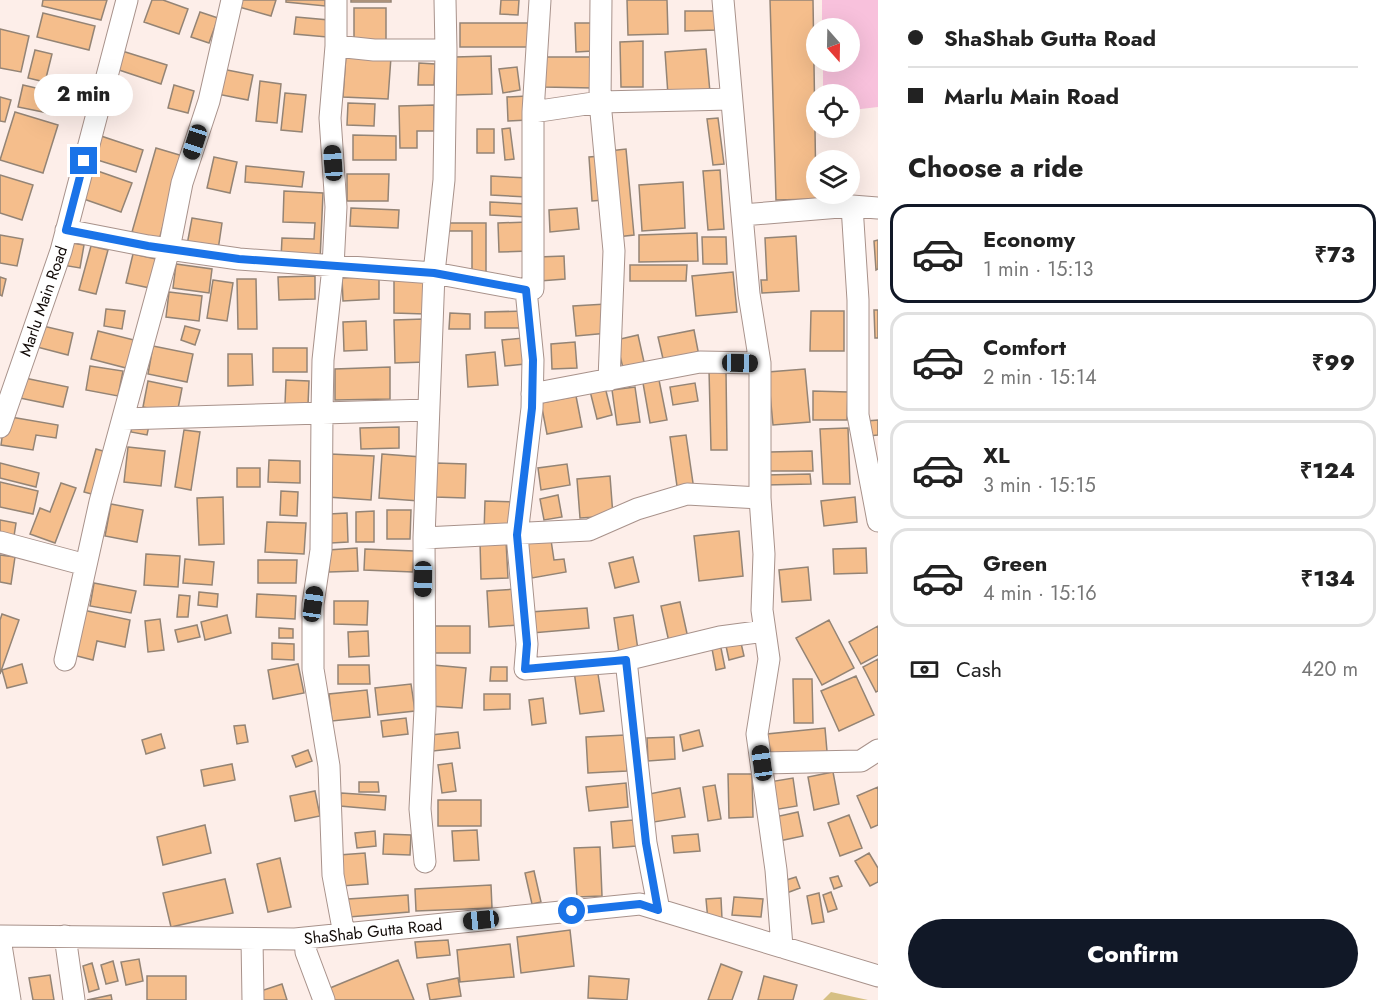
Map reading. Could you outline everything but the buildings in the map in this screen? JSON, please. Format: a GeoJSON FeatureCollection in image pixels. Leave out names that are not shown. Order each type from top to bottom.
{"type":"FeatureCollection","features":[{"type":"Feature","properties":{"kind":"street","name":"Marlu Main Road"},"geometry":{"type":"LineString","coordinates":[[0,427],[66,230],[127,0]]}},
{"type":"Feature","properties":{"kind":"street"},"geometry":{"type":"LineString","coordinates":[[65,660],[86,565],[169,249],[182,183],[209,101],[232,0]]}},
{"type":"Feature","properties":{"kind":"street"},"geometry":{"type":"LineString","coordinates":[[336,0],[336,46],[330,118],[336,207],[333,267],[323,360],[321,550],[313,604],[313,669],[329,766],[333,875],[344,934]]}},
{"type":"Feature","properties":{"kind":"street"},"geometry":{"type":"LineString","coordinates":[[425,862],[420,809],[424,709],[424,538],[434,273],[444,180],[445,0]]}},
{"type":"Feature","properties":{"kind":"street"},"geometry":{"type":"LineString","coordinates":[[66,230],[239,259],[434,273],[526,290],[533,289],[533,112],[540,0]]}},
{"type":"Feature","properties":{"kind":"street"},"geometry":{"type":"LineString","coordinates":[[601,0],[600,102],[614,251],[609,380]]}},
{"type":"Feature","properties":{"kind":"street"},"geometry":{"type":"LineString","coordinates":[[723,0],[749,294],[760,363],[760,498],[765,554],[762,610],[769,659],[757,734],[776,870],[782,947]]}},
{"type":"Feature","properties":{"kind":"street"},"geometry":{"type":"LineString","coordinates":[[336,46],[374,50],[446,50]]}},
{"type":"Feature","properties":{"kind":"street"},"geometry":{"type":"LineString","coordinates":[[533,112],[600,102],[731,99]]}},
{"type":"Feature","properties":{"kind":"street"},"geometry":{"type":"LineString","coordinates":[[742,215],[852,206],[878,208]]}},
{"type":"Feature","properties":{"kind":"street"},"geometry":{"type":"LineString","coordinates":[[852,206],[858,300],[858,415],[878,521]]}},
{"type":"Feature","properties":{"kind":"street"},"geometry":{"type":"LineString","coordinates":[[526,290],[533,360],[532,394],[517,535],[527,644],[525,669],[626,660],[720,637],[765,631]]}},
{"type":"Feature","properties":{"kind":"street"},"geometry":{"type":"LineString","coordinates":[[532,394],[700,362],[760,363]]}},
{"type":"Feature","properties":{"kind":"street"},"geometry":{"type":"LineString","coordinates":[[123,419],[428,410]]}},
{"type":"Feature","properties":{"kind":"street"},"geometry":{"type":"LineString","coordinates":[[424,538],[589,530],[637,509],[687,494],[760,498]]}},
{"type":"Feature","properties":{"kind":"street"},"geometry":{"type":"LineString","coordinates":[[0,542],[86,565]]}},
{"type":"Feature","properties":{"kind":"street"},"geometry":{"type":"LineString","coordinates":[[626,660],[646,843],[658,910]]}},
{"type":"Feature","properties":{"kind":"street"},"geometry":{"type":"LineString","coordinates":[[762,763],[861,761],[878,750]]}},
{"type":"Feature","properties":{"kind":"street","name":"ShaShab Gutta Road"},"geometry":{"type":"LineString","coordinates":[[0,938],[65,936],[305,938],[640,904],[878,976]]}},
{"type":"Feature","properties":{"kind":"street"},"geometry":{"type":"LineString","coordinates":[[65,936],[74,1000]]}},
{"type":"Feature","properties":{"kind":"street"},"geometry":{"type":"LineString","coordinates":[[0,938],[10,1000]]}},
{"type":"Feature","properties":{"kind":"street"},"geometry":{"type":"LineString","coordinates":[[305,938],[306,952],[324,1000]]}},
{"type":"Feature","properties":{"kind":"street"},"geometry":{"type":"LineString","coordinates":[[252,939],[253,1000]]}},
{"type":"Feature","properties":{"kind":"shaded area"},"geometry":{"type":"Polygon","coordinates":[[[822,0],[878,0],[878,107],[860,109],[860,84],[823,84],[823,72],[860,72],[860,18],[822,18],[822,0]]]}},
{"type":"Feature","properties":{"kind":"shaded area"},"geometry":{"type":"Polygon","coordinates":[[[831,992],[868,1000],[823,1000],[831,992]]]}},
{"type":"Feature","properties":{"kind":"route"},"geometry":{"type":"LineString","coordinates":[[84,161],[66,230],[148,246],[239,259],[434,273],[526,290],[533,360],[532,408],[517,535],[527,644],[525,669],[559,668],[626,660],[641,805],[658,910],[640,904],[572,911]]}}]}
